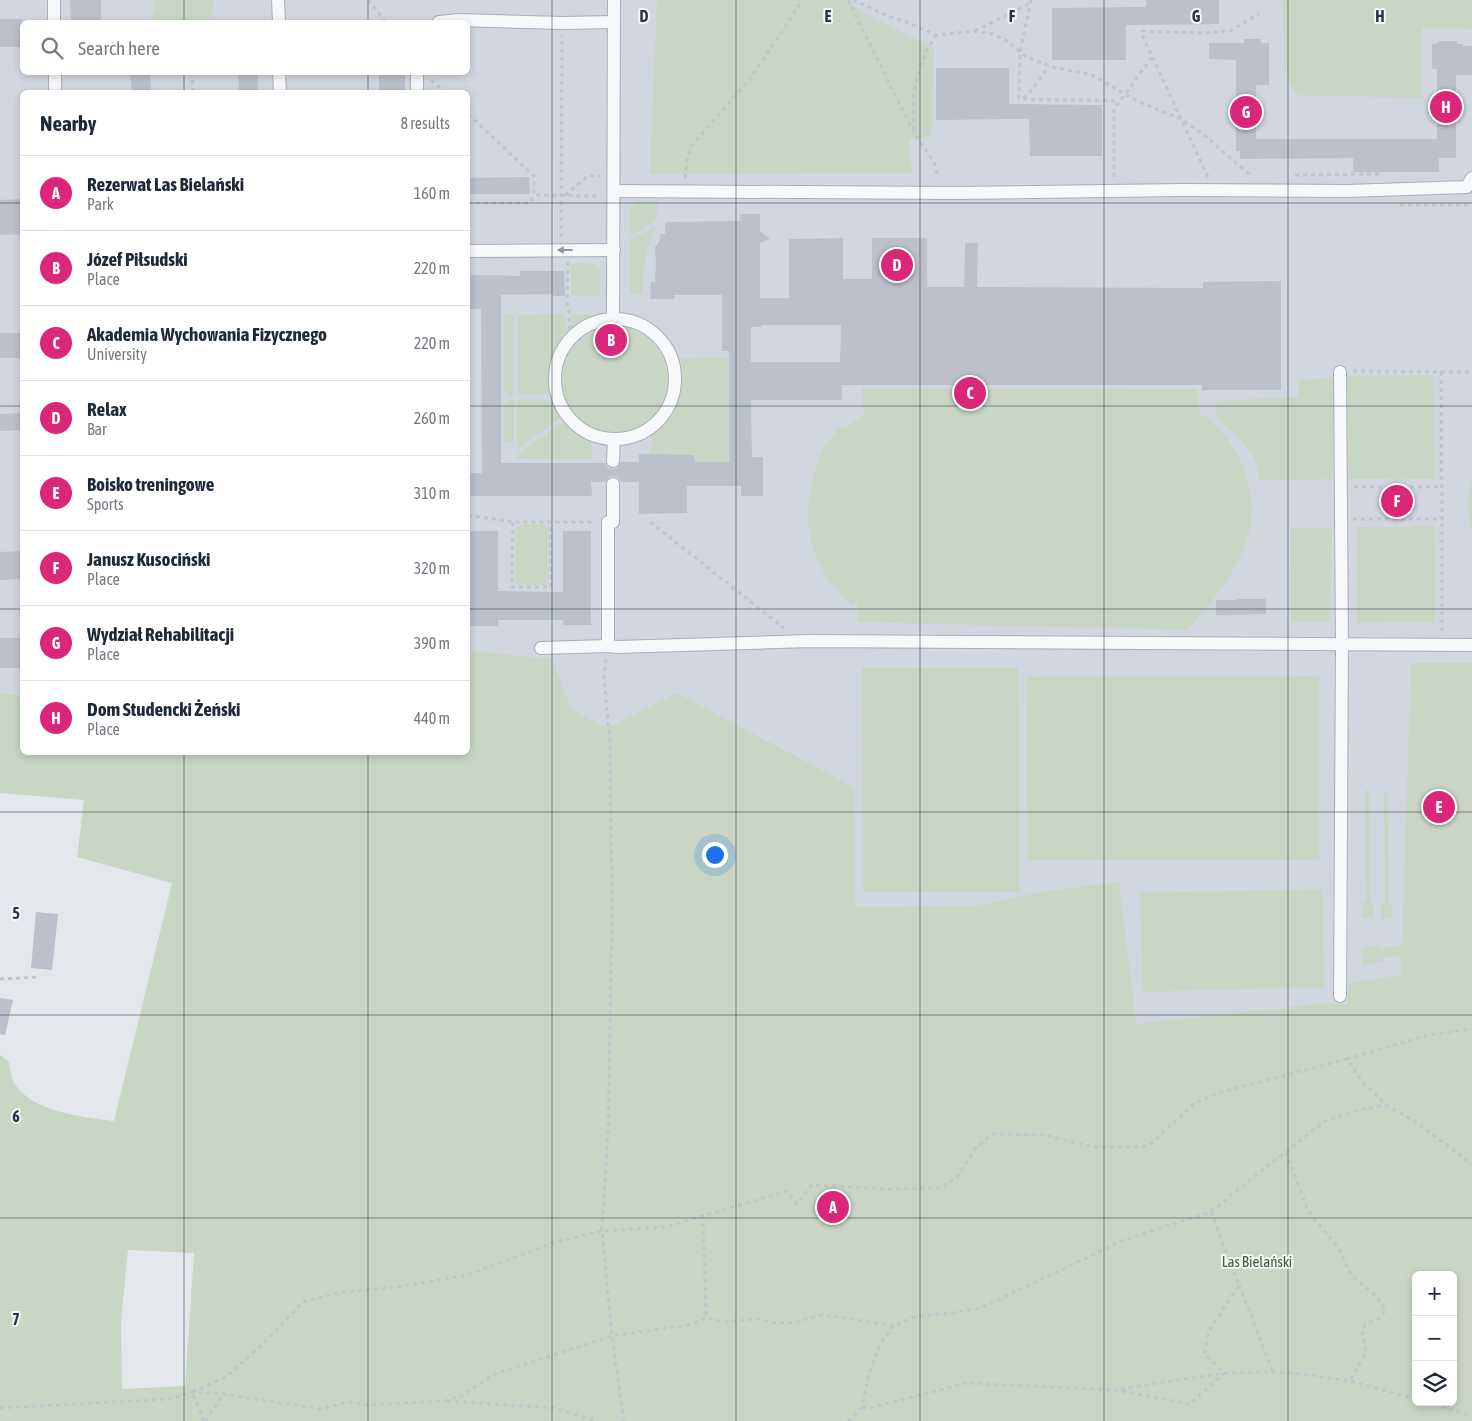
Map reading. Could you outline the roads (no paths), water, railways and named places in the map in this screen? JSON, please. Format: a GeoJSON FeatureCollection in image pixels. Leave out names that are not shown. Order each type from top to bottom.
{"type":"FeatureCollection","features":[{"type":"Feature","properties":{"kind":"street"},"geometry":{"type":"LineString","coordinates":[[54,0],[54,20]]}},
{"type":"Feature","properties":{"kind":"street"},"geometry":{"type":"LineString","coordinates":[[278,0],[279,20]]}},
{"type":"Feature","properties":{"kind":"street"},"geometry":{"type":"LineString","coordinates":[[613,318],[614,0]]}},
{"type":"Feature","properties":{"kind":"street"},"geometry":{"type":"LineString","coordinates":[[470,20],[562,23],[614,22]]}},
{"type":"Feature","properties":{"kind":"street"},"geometry":{"type":"LineString","coordinates":[[55,75],[55,90]]}},
{"type":"Feature","properties":{"kind":"street"},"geometry":{"type":"LineString","coordinates":[[279,75],[280,90]]}},
{"type":"Feature","properties":{"kind":"street"},"geometry":{"type":"LineString","coordinates":[[417,75],[418,90]]}},
{"type":"Feature","properties":{"kind":"street"},"geometry":{"type":"LineString","coordinates":[[614,194],[1183,190],[1348,191],[1470,184]]}},
{"type":"Feature","properties":{"kind":"street"},"geometry":{"type":"LineString","coordinates":[[470,251],[614,250]]}},
{"type":"Feature","properties":{"kind":"street"},"geometry":{"type":"LineString","coordinates":[[613,318],[635,321],[654,332],[668,348],[675,369],[674,390],[667,410],[652,426],[634,437],[614,439],[594,436],[578,427],[565,414],[557,397],[554,378],[557,360],[570,338],[578,330],[595,321],[613,318]]}},
{"type":"Feature","properties":{"kind":"street"},"geometry":{"type":"LineString","coordinates":[[1340,372],[1342,645],[1340,996]]}},
{"type":"Feature","properties":{"kind":"street"},"geometry":{"type":"LineString","coordinates":[[613,461],[614,439]]}},
{"type":"Feature","properties":{"kind":"street"},"geometry":{"type":"LineString","coordinates":[[608,646],[608,522],[613,522],[613,484]]}},
{"type":"Feature","properties":{"kind":"street"},"geometry":{"type":"LineString","coordinates":[[541,648],[800,641],[1472,645]]}},
{"type":"Feature","properties":{"kind":"place","name":"Dom Studencki Żeński"},"geometry":{"type":"Point","coordinates":[1446,107]}},
{"type":"Feature","properties":{"kind":"place","name":"Wydział Rehabilitacji"},"geometry":{"type":"Point","coordinates":[1246,112]}},
{"type":"Feature","properties":{"kind":"place","name":"Relax"},"geometry":{"type":"Point","coordinates":[897,265]}},
{"type":"Feature","properties":{"kind":"place","name":"Józef Piłsudski"},"geometry":{"type":"Point","coordinates":[611,340]}},
{"type":"Feature","properties":{"kind":"place","name":"Akademia Wychowania Fizycznego"},"geometry":{"type":"Point","coordinates":[970,393]}},
{"type":"Feature","properties":{"kind":"place","name":"Janusz Kusociński"},"geometry":{"type":"Point","coordinates":[1397,501]}},
{"type":"Feature","properties":{"kind":"place","name":"Boisko treningowe"},"geometry":{"type":"Point","coordinates":[1439,807]}},
{"type":"Feature","properties":{"kind":"place","name":"Rezerwat Las Bielański"},"geometry":{"type":"Point","coordinates":[833,1207]}},
{"type":"Feature","properties":{"kind":"park label","name":"Las Bielański"},"geometry":{"type":"Point","coordinates":[1257,1261]}}]}
